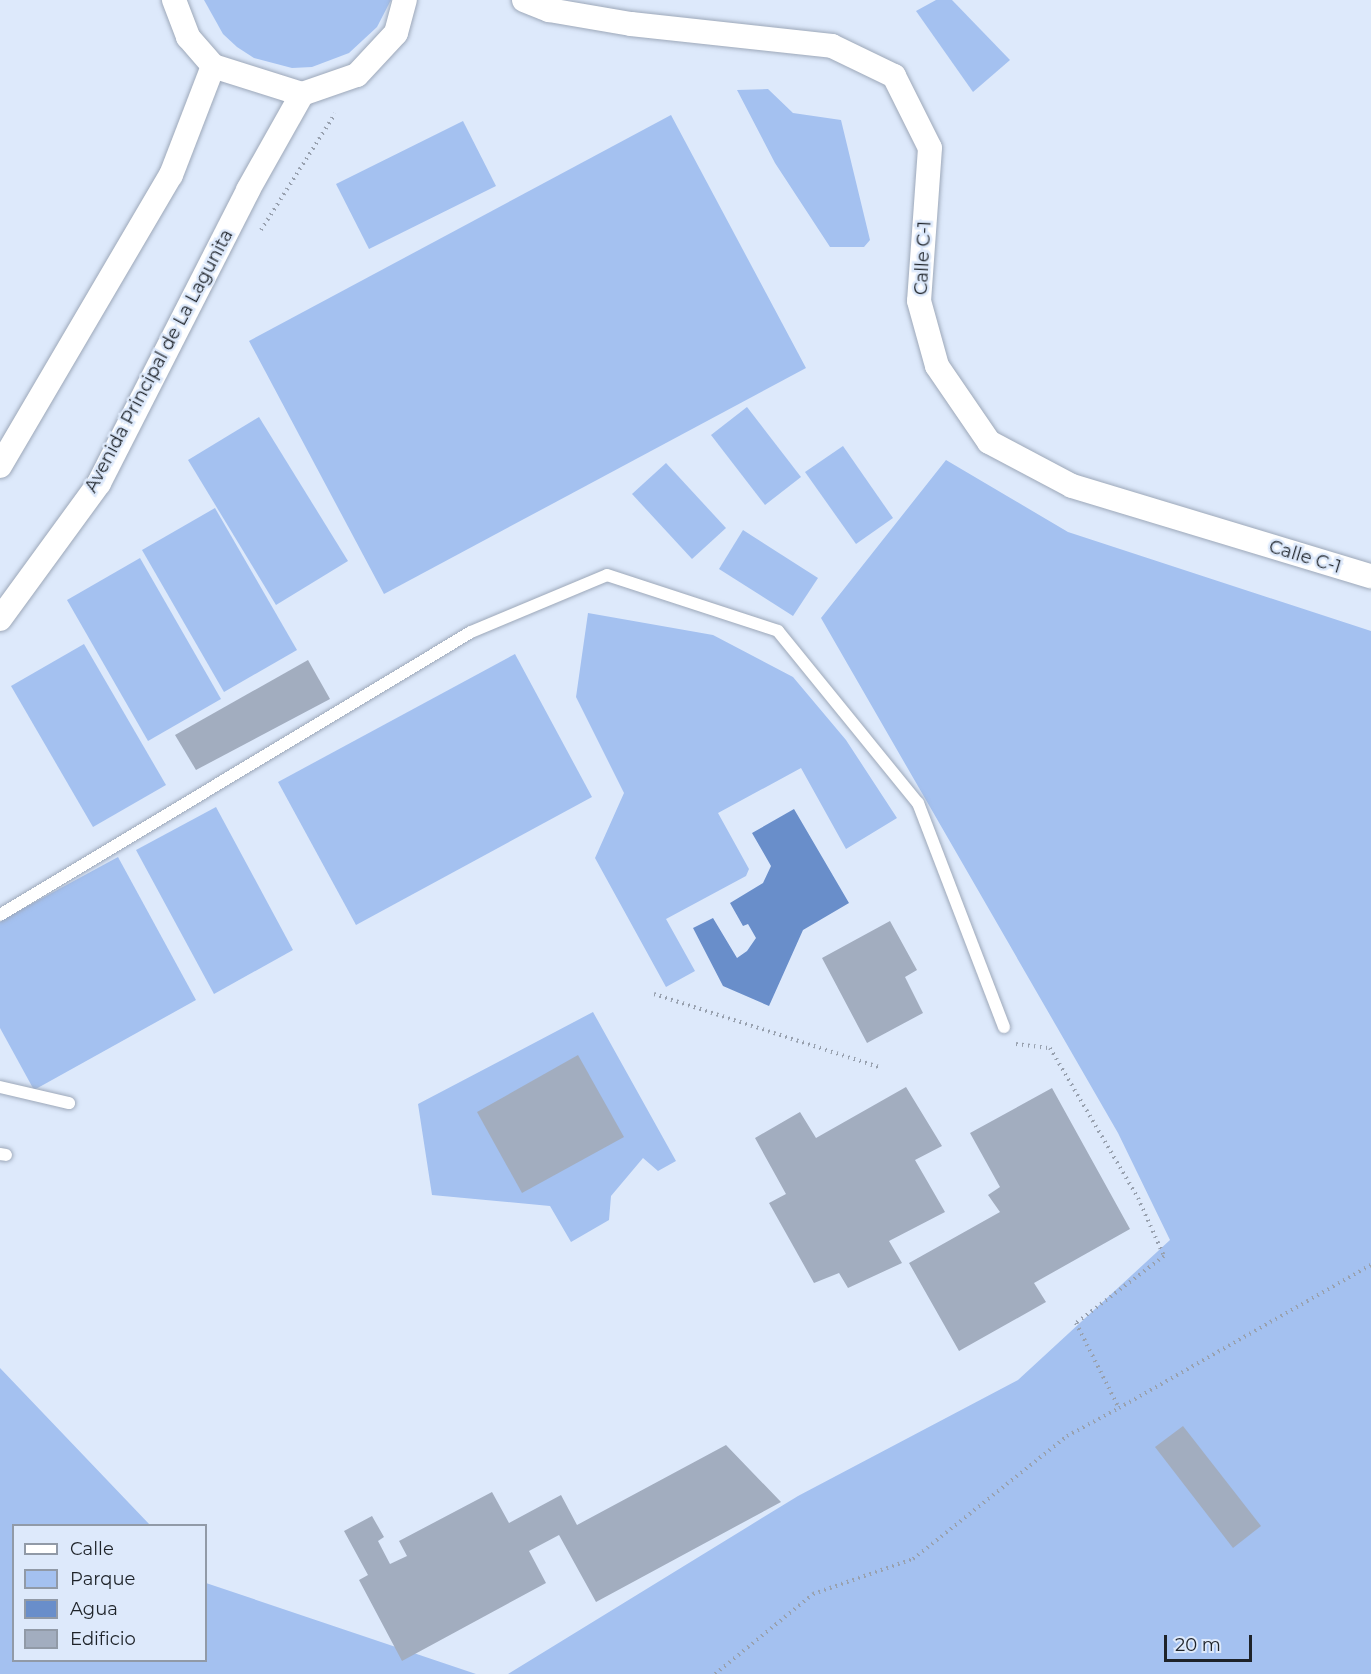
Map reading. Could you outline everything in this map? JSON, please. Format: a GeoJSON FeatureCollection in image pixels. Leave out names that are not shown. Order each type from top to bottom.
{"type":"FeatureCollection","features":[{"type":"Feature","properties":{"kind":"street"},"geometry":{"type":"LineString","coordinates":[[174,0],[188,37],[213,66],[302,94],[357,75],[396,33],[405,0]]}},
{"type":"Feature","properties":{"kind":"street","name":"Calle C-1"},"geometry":{"type":"LineString","coordinates":[[524,0],[549,10],[630,24],[832,46],[894,76],[930,148],[919,301],[937,366],[989,442],[1072,486],[1371,576]]}},
{"type":"Feature","properties":{"kind":"street"},"geometry":{"type":"LineString","coordinates":[[0,466],[171,175],[213,66]]}},
{"type":"Feature","properties":{"kind":"street","name":"Avenida Principal de La Lagunita"},"geometry":{"type":"LineString","coordinates":[[0,619],[99,483],[248,190],[302,94]]}},
{"type":"Feature","properties":{"kind":"lane"},"geometry":{"type":"LineString","coordinates":[[0,915],[471,632],[607,575],[778,631],[918,803],[1004,1027]]}},
{"type":"Feature","properties":{"kind":"lane"},"geometry":{"type":"LineString","coordinates":[[0,1087],[69,1103]]}},
{"type":"Feature","properties":{"kind":"path"},"geometry":{"type":"LineString","coordinates":[[654,994],[879,1067]]}},
{"type":"Feature","properties":{"kind":"path"},"geometry":{"type":"LineString","coordinates":[[1004,1027],[1013,1044],[1050,1048],[1138,1198],[1164,1256],[1076,1323],[1119,1408]]}},
{"type":"Feature","properties":{"kind":"path"},"geometry":{"type":"LineString","coordinates":[[715,1674],[813,1594],[913,1558],[1067,1436],[1371,1265]]}},
{"type":"Feature","properties":{"kind":"green space"},"geometry":{"type":"Polygon","coordinates":[[[204,0],[391,0],[377,27],[349,53],[312,67],[292,68],[254,58],[237,47],[223,34],[204,0]]]}},
{"type":"Feature","properties":{"kind":"green space"},"geometry":{"type":"Polygon","coordinates":[[[936,0],[952,0],[1010,60],[973,92],[916,11],[936,0]]]}},
{"type":"Feature","properties":{"kind":"green space"},"geometry":{"type":"Polygon","coordinates":[[[768,89],[793,113],[841,120],[870,240],[864,247],[830,247],[775,163],[737,90],[768,89]]]}},
{"type":"Feature","properties":{"kind":"green space"},"geometry":{"type":"Polygon","coordinates":[[[671,115],[806,368],[384,594],[249,341],[671,115]]]}},
{"type":"Feature","properties":{"kind":"green space"},"geometry":{"type":"Polygon","coordinates":[[[463,121],[496,186],[369,249],[336,184],[463,121]]]}},
{"type":"Feature","properties":{"kind":"green space"},"geometry":{"type":"Polygon","coordinates":[[[747,407],[801,477],[765,505],[711,435],[747,407]]]}},
{"type":"Feature","properties":{"kind":"green space"},"geometry":{"type":"Polygon","coordinates":[[[259,417],[348,561],[276,605],[188,460],[259,417]]]}},
{"type":"Feature","properties":{"kind":"green space"},"geometry":{"type":"Polygon","coordinates":[[[843,446],[893,518],[856,544],[805,472],[843,446]]]}},
{"type":"Feature","properties":{"kind":"green space"},"geometry":{"type":"Polygon","coordinates":[[[946,460],[1068,532],[1371,631],[1371,1674],[508,1674],[798,1496],[1018,1380],[1170,1240],[1118,1133],[821,618],[946,460]]]}},
{"type":"Feature","properties":{"kind":"green space"},"geometry":{"type":"Polygon","coordinates":[[[666,463],[726,528],[692,559],[632,494],[666,463]]]}},
{"type":"Feature","properties":{"kind":"green space"},"geometry":{"type":"Polygon","coordinates":[[[215,508],[297,650],[224,692],[142,550],[215,508]]]}},
{"type":"Feature","properties":{"kind":"green space"},"geometry":{"type":"Polygon","coordinates":[[[743,530],[818,578],[793,616],[719,569],[743,530]]]}},
{"type":"Feature","properties":{"kind":"green space"},"geometry":{"type":"Polygon","coordinates":[[[140,558],[221,699],[148,741],[67,600],[140,558]]]}},
{"type":"Feature","properties":{"kind":"green space"},"geometry":{"type":"Polygon","coordinates":[[[588,613],[713,635],[793,677],[846,740],[897,818],[846,849],[801,768],[718,813],[749,869],[746,876],[666,919],[695,971],[666,987],[595,858],[624,793],[576,697],[588,613]]]}},
{"type":"Feature","properties":{"kind":"green space"},"geometry":{"type":"Polygon","coordinates":[[[84,644],[166,785],[93,827],[11,686],[84,644]]]}},
{"type":"Feature","properties":{"kind":"green space"},"geometry":{"type":"Polygon","coordinates":[[[515,654],[592,797],[356,925],[278,782],[515,654]]]}},
{"type":"Feature","properties":{"kind":"green space"},"geometry":{"type":"Polygon","coordinates":[[[216,807],[293,950],[214,994],[136,850],[216,807]]]}},
{"type":"Feature","properties":{"kind":"green space"},"geometry":{"type":"Polygon","coordinates":[[[118,857],[196,1000],[34,1090],[0,1028],[0,921],[118,857]]]}},
{"type":"Feature","properties":{"kind":"green space"},"geometry":{"type":"Polygon","coordinates":[[[593,1012],[676,1161],[658,1171],[643,1158],[611,1196],[609,1220],[571,1242],[550,1206],[432,1195],[418,1104],[593,1012]]]}},
{"type":"Feature","properties":{"kind":"green space"},"geometry":{"type":"Polygon","coordinates":[[[0,1368],[149,1524],[12,1524],[12,1662],[207,1662],[207,1583],[476,1674],[0,1674],[0,1368]]]}},
{"type":"Feature","properties":{"kind":"water"},"geometry":{"type":"Polygon","coordinates":[[[794,809],[849,903],[803,930],[769,1006],[723,986],[693,928],[713,918],[737,958],[747,951],[756,938],[748,924],[743,926],[730,903],[763,883],[771,866],[752,833],[794,809]]]}},
{"type":"Feature","properties":{"kind":"building"},"geometry":{"type":"Polygon","coordinates":[[[308,660],[330,699],[196,770],[175,735],[308,660]]]}},
{"type":"Feature","properties":{"kind":"building"},"geometry":{"type":"Polygon","coordinates":[[[890,921],[917,970],[905,977],[923,1013],[867,1043],[822,958],[890,921]]]}},
{"type":"Feature","properties":{"kind":"building"},"geometry":{"type":"Polygon","coordinates":[[[578,1055],[624,1137],[522,1193],[477,1112],[578,1055]]]}},
{"type":"Feature","properties":{"kind":"building"},"geometry":{"type":"Polygon","coordinates":[[[906,1087],[942,1146],[915,1160],[945,1212],[889,1241],[902,1263],[848,1288],[839,1273],[814,1283],[769,1203],[786,1194],[755,1138],[800,1112],[816,1138],[906,1087]]]}},
{"type":"Feature","properties":{"kind":"building"},"geometry":{"type":"Polygon","coordinates":[[[1052,1088],[1130,1229],[1034,1283],[1046,1302],[959,1351],[909,1263],[1000,1212],[988,1195],[1000,1187],[970,1133],[1052,1088]]]}},
{"type":"Feature","properties":{"kind":"building"},"geometry":{"type":"Polygon","coordinates":[[[1183,1426],[1261,1526],[1233,1548],[1155,1447],[1183,1426]]]}},
{"type":"Feature","properties":{"kind":"building"},"geometry":{"type":"Polygon","coordinates":[[[726,1445],[781,1502],[596,1602],[559,1535],[529,1551],[546,1583],[402,1661],[359,1580],[368,1575],[344,1531],[372,1516],[384,1537],[378,1541],[390,1564],[407,1556],[399,1541],[492,1492],[509,1523],[561,1495],[577,1525],[726,1445]]]}}]}
